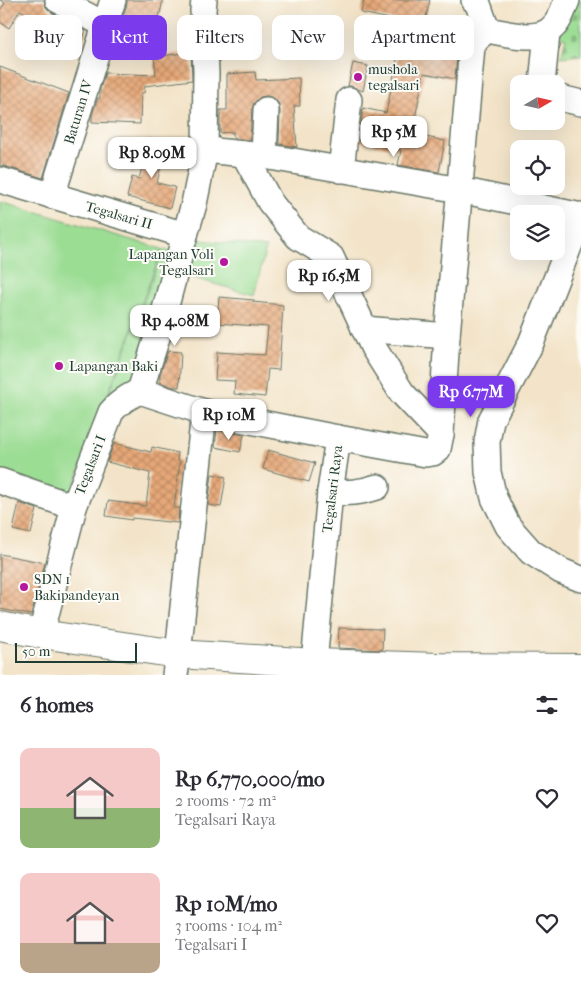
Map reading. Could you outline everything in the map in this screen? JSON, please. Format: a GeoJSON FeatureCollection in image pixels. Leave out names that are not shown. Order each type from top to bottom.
{"type":"FeatureCollection","features":[{"type":"Feature","properties":{"kind":"main road"},"geometry":{"type":"LineString","coordinates":[[0,626],[176,664],[437,671],[581,668]]}},
{"type":"Feature","properties":{"kind":"street"},"geometry":{"type":"LineString","coordinates":[[58,0],[92,18]]}},
{"type":"Feature","properties":{"kind":"street","name":"Baturan IV"},"geometry":{"type":"LineString","coordinates":[[108,15],[113,0]]}},
{"type":"Feature","properties":{"kind":"street"},"geometry":{"type":"LineString","coordinates":[[204,0],[206,72],[205,150],[194,204],[160,328],[140,391],[204,412],[338,438]]}},
{"type":"Feature","properties":{"kind":"street"},"geometry":{"type":"LineString","coordinates":[[474,0],[478,4],[487,30],[526,36],[547,33],[553,28],[567,0]]}},
{"type":"Feature","properties":{"kind":"street","name":"Tegalsari Raya"},"geometry":{"type":"LineString","coordinates":[[306,667],[338,438],[426,454],[433,453],[438,449],[441,434],[447,336],[472,46],[476,38],[487,30]]}},
{"type":"Feature","properties":{"kind":"street"},"geometry":{"type":"LineString","coordinates":[[543,75],[547,33]]}},
{"type":"Feature","properties":{"kind":"street","name":"Baturan IV"},"geometry":{"type":"LineString","coordinates":[[52,196],[94,60]]}},
{"type":"Feature","properties":{"kind":"street"},"geometry":{"type":"LineString","coordinates":[[565,99],[581,103]]}},
{"type":"Feature","properties":{"kind":"street"},"geometry":{"type":"LineString","coordinates":[[341,170],[349,100]]}},
{"type":"Feature","properties":{"kind":"street"},"geometry":{"type":"LineString","coordinates":[[266,110],[254,155],[270,202],[298,237],[331,257],[373,347],[402,393],[441,434]]}},
{"type":"Feature","properties":{"kind":"street"},"geometry":{"type":"LineString","coordinates":[[205,150],[254,155],[460,190],[581,216],[531,343],[491,420],[487,442],[488,472],[494,498],[508,526],[531,552],[561,571],[581,579]]}},
{"type":"Feature","properties":{"kind":"street","name":"Tegalsari II"},"geometry":{"type":"LineString","coordinates":[[0,180],[185,235]]}},
{"type":"Feature","properties":{"kind":"street"},"geometry":{"type":"LineString","coordinates":[[364,329],[447,336]]}},
{"type":"Feature","properties":{"kind":"street","name":"Tegalsari I"},"geometry":{"type":"LineString","coordinates":[[0,481],[74,507],[111,412],[123,400],[140,391]]}},
{"type":"Feature","properties":{"kind":"street"},"geometry":{"type":"LineString","coordinates":[[176,664],[204,412]]}},
{"type":"Feature","properties":{"kind":"street"},"geometry":{"type":"LineString","coordinates":[[330,492],[352,493],[377,487]]}},
{"type":"Feature","properties":{"kind":"street"},"geometry":{"type":"LineString","coordinates":[[41,634],[74,507]]}},
{"type":"Feature","properties":{"kind":"green space"},"geometry":{"type":"Polygon","coordinates":[[[571,0],[581,0],[581,55],[561,57],[566,38],[555,36],[571,0]]]}},
{"type":"Feature","properties":{"kind":"green space","name":"Lapangan Baki"},"geometry":{"type":"Polygon","coordinates":[[[0,201],[162,249],[66,507],[0,484],[0,201]]]}},
{"type":"Feature","properties":{"kind":"green space","name":"Lapangan Voli Tegalsari"},"geometry":{"type":"Polygon","coordinates":[[[194,239],[266,248],[254,295],[182,275],[194,239]]]}},
{"type":"Feature","properties":{"kind":"green space"},"geometry":{"type":"Polygon","coordinates":[[[163,249],[172,252],[131,387],[104,408],[163,249]]]}},
{"type":"Feature","properties":{"kind":"building"},"geometry":{"type":"Polygon","coordinates":[[[0,0],[44,0],[46,7],[57,15],[29,15],[20,10],[15,15],[9,28],[0,22],[0,10],[5,3],[0,0]]]}},
{"type":"Feature","properties":{"kind":"building"},"geometry":{"type":"Polygon","coordinates":[[[127,0],[163,0],[160,15],[124,15],[127,0]]]}},
{"type":"Feature","properties":{"kind":"building"},"geometry":{"type":"Polygon","coordinates":[[[364,0],[430,0],[426,15],[371,15],[361,13],[364,0]]]}},
{"type":"Feature","properties":{"kind":"building"},"geometry":{"type":"Polygon","coordinates":[[[82,29],[86,31],[82,40],[82,29]]]}},
{"type":"Feature","properties":{"kind":"building"},"geometry":{"type":"Polygon","coordinates":[[[177,54],[177,60],[191,60],[192,80],[145,86],[144,93],[141,93],[140,124],[92,122],[92,115],[98,98],[100,98],[100,89],[105,73],[156,75],[154,60],[167,60],[167,55],[177,54]]]}},
{"type":"Feature","properties":{"kind":"building"},"geometry":{"type":"Polygon","coordinates":[[[397,60],[457,60],[455,79],[424,73],[412,134],[445,141],[439,172],[398,165],[401,150],[359,141],[363,108],[386,113],[397,60]]]}},
{"type":"Feature","properties":{"kind":"building","name":"mushola tegalsari"},"geometry":{"type":"Polygon","coordinates":[[[353,63],[368,66],[363,91],[348,86],[353,63]]]}},
{"type":"Feature","properties":{"kind":"building"},"geometry":{"type":"Polygon","coordinates":[[[0,67],[69,93],[43,178],[0,166],[0,67]]]}},
{"type":"Feature","properties":{"kind":"building"},"geometry":{"type":"Polygon","coordinates":[[[255,72],[256,80],[299,78],[300,106],[294,106],[297,147],[279,144],[279,104],[274,98],[267,96],[260,97],[254,103],[250,140],[233,138],[233,132],[220,133],[220,110],[227,110],[227,74],[255,72]]]}},
{"type":"Feature","properties":{"kind":"building"},"geometry":{"type":"Polygon","coordinates":[[[149,140],[166,145],[157,183],[175,187],[170,208],[127,197],[132,177],[139,179],[149,140]]]}},
{"type":"Feature","properties":{"kind":"building"},"geometry":{"type":"Polygon","coordinates":[[[219,297],[283,305],[279,370],[268,369],[265,397],[234,394],[235,381],[215,380],[217,352],[265,355],[268,327],[217,323],[219,297]]]}},
{"type":"Feature","properties":{"kind":"building"},"geometry":{"type":"Polygon","coordinates":[[[168,351],[181,352],[179,387],[173,387],[160,382],[160,374],[168,351]]]}},
{"type":"Feature","properties":{"kind":"building"},"geometry":{"type":"Polygon","coordinates":[[[217,430],[244,435],[240,452],[215,447],[217,430]]]}},
{"type":"Feature","properties":{"kind":"building"},"geometry":{"type":"Polygon","coordinates":[[[114,443],[151,452],[152,447],[178,453],[177,460],[180,461],[174,508],[179,508],[178,523],[106,516],[108,501],[146,506],[150,473],[107,462],[114,443]]]}},
{"type":"Feature","properties":{"kind":"building"},"geometry":{"type":"Polygon","coordinates":[[[268,450],[315,463],[309,482],[263,469],[268,450]]]}},
{"type":"Feature","properties":{"kind":"building"},"geometry":{"type":"Polygon","coordinates":[[[212,474],[226,477],[221,507],[208,505],[212,474]]]}},
{"type":"Feature","properties":{"kind":"building"},"geometry":{"type":"Polygon","coordinates":[[[19,503],[37,509],[31,534],[13,530],[19,503]]]}},
{"type":"Feature","properties":{"kind":"building","name":"SDN 1 Bakipandeyan"},"geometry":{"type":"Polygon","coordinates":[[[0,554],[45,563],[31,615],[0,609],[0,554]]]}},
{"type":"Feature","properties":{"kind":"building"},"geometry":{"type":"Polygon","coordinates":[[[339,628],[383,629],[382,650],[338,648],[339,628]]]}},
{"type":"Feature","properties":{"kind":"place","name":"mushola tegalsari"},"geometry":{"type":"Point","coordinates":[358,77]}},
{"type":"Feature","properties":{"kind":"place","name":"Lapangan Voli Tegalsari"},"geometry":{"type":"Point","coordinates":[224,262]}},
{"type":"Feature","properties":{"kind":"place","name":"Lapangan Baki"},"geometry":{"type":"Point","coordinates":[59,366]}},
{"type":"Feature","properties":{"kind":"place","name":"SDN 1 Bakipandeyan"},"geometry":{"type":"Point","coordinates":[24,587]}}]}
